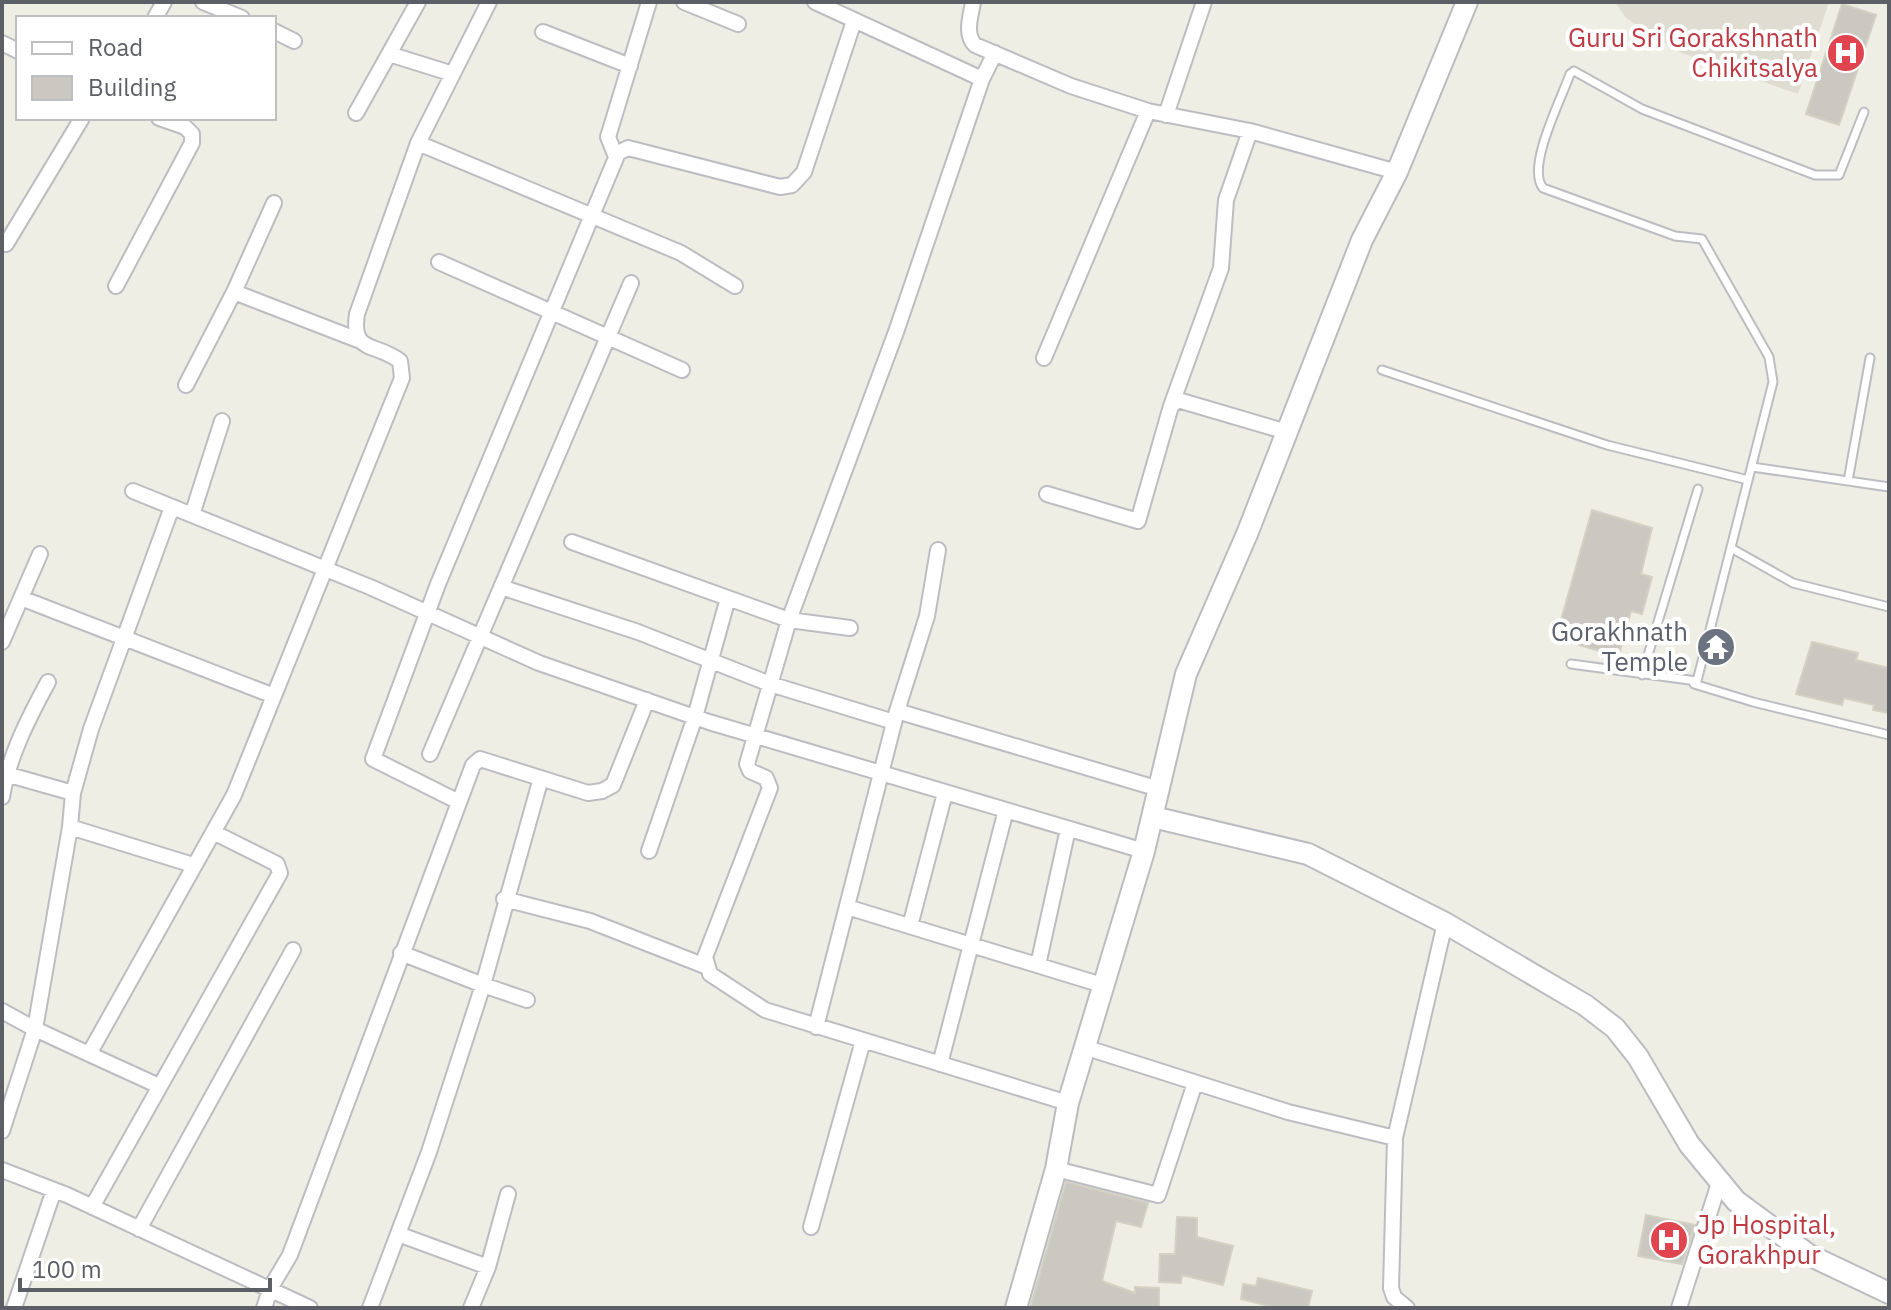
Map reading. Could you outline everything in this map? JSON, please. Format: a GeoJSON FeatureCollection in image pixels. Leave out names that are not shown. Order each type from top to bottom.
{"type":"FeatureCollection","features":[{"type":"Feature","properties":{"kind":"street"},"geometry":{"type":"LineString","coordinates":[[203,2],[237,16]]}},
{"type":"Feature","properties":{"kind":"street"},"geometry":{"type":"LineString","coordinates":[[356,113],[418,2]]}},
{"type":"Feature","properties":{"kind":"street"},"geometry":{"type":"LineString","coordinates":[[358,340],[354,333],[357,314],[418,143],[489,2]]}},
{"type":"Feature","properties":{"kind":"street"},"geometry":{"type":"LineString","coordinates":[[616,157],[608,137],[649,2]]}},
{"type":"Feature","properties":{"kind":"street"},"geometry":{"type":"LineString","coordinates":[[684,2],[738,24]]}},
{"type":"Feature","properties":{"kind":"street"},"geometry":{"type":"LineString","coordinates":[[815,2],[849,13],[982,79]]}},
{"type":"Feature","properties":{"kind":"street"},"geometry":{"type":"LineString","coordinates":[[973,2],[971,41],[1071,86],[1148,111],[1250,131],[1397,172]]}},
{"type":"Feature","properties":{"kind":"street"},"geometry":{"type":"LineString","coordinates":[[1166,115],[1204,2]]}},
{"type":"Feature","properties":{"kind":"street"},"geometry":{"type":"LineString","coordinates":[[1016,1308],[1056,1169],[1068,1103],[1144,851],[1186,674],[1287,432],[1362,240],[1397,172],[1467,2]]}},
{"type":"Feature","properties":{"kind":"street"},"geometry":{"type":"LineString","coordinates":[[459,802],[373,759],[426,614],[616,157],[622,148],[628,148],[780,187],[792,185],[804,172],[849,13]]}},
{"type":"Feature","properties":{"kind":"street"},"geometry":{"type":"LineString","coordinates":[[276,32],[294,41]]}},
{"type":"Feature","properties":{"kind":"street"},"geometry":{"type":"LineString","coordinates":[[543,32],[630,66]]}},
{"type":"Feature","properties":{"kind":"street"},"geometry":{"type":"LineString","coordinates":[[705,966],[710,943],[770,788],[766,778],[748,768],[789,620],[896,332],[982,79],[995,53]]}},
{"type":"Feature","properties":{"kind":"street"},"geometry":{"type":"LineString","coordinates":[[389,54],[453,74]]}},
{"type":"Feature","properties":{"kind":"street"},"geometry":{"type":"LineString","coordinates":[[1044,358],[1148,111]]}},
{"type":"Feature","properties":{"kind":"street"},"geometry":{"type":"LineString","coordinates":[[6,244],[81,120]]}},
{"type":"Feature","properties":{"kind":"street"},"geometry":{"type":"LineString","coordinates":[[116,286],[192,143],[192,134],[185,127],[165,120]]}},
{"type":"Feature","properties":{"kind":"street"},"geometry":{"type":"LineString","coordinates":[[1047,494],[1138,521],[1171,406],[1221,268],[1226,200],[1250,131]]}},
{"type":"Feature","properties":{"kind":"street"},"geometry":{"type":"LineString","coordinates":[[418,143],[681,253],[735,286]]}},
{"type":"Feature","properties":{"kind":"street"},"geometry":{"type":"LineString","coordinates":[[186,385],[234,292],[274,203]]}},
{"type":"Feature","properties":{"kind":"street"},"geometry":{"type":"LineString","coordinates":[[439,262],[608,340],[682,370]]}},
{"type":"Feature","properties":{"kind":"street"},"geometry":{"type":"LineString","coordinates":[[430,754],[631,283]]}},
{"type":"Feature","properties":{"kind":"street"},"geometry":{"type":"LineString","coordinates":[[89,1054],[234,795],[402,378],[400,361],[358,340],[234,292]]}},
{"type":"Feature","properties":{"kind":"street"},"geometry":{"type":"LineString","coordinates":[[1171,406],[1184,400],[1287,432]]}},
{"type":"Feature","properties":{"kind":"street"},"geometry":{"type":"LineString","coordinates":[[192,515],[222,421]]}},
{"type":"Feature","properties":{"kind":"street"},"geometry":{"type":"LineString","coordinates":[[133,491],[323,568],[539,663],[756,736],[1144,851]]}},
{"type":"Feature","properties":{"kind":"street"},"geometry":{"type":"LineString","coordinates":[[2,1131],[7,1100],[35,1029],[70,827],[73,793],[91,729],[172,507]]}},
{"type":"Feature","properties":{"kind":"street"},"geometry":{"type":"LineString","coordinates":[[572,542],[789,620],[850,628]]}},
{"type":"Feature","properties":{"kind":"street"},"geometry":{"type":"LineString","coordinates":[[816,1027],[895,716],[927,616],[938,550]]}},
{"type":"Feature","properties":{"kind":"street"},"geometry":{"type":"LineString","coordinates":[[2,642],[40,554]]}},
{"type":"Feature","properties":{"kind":"street"},"geometry":{"type":"LineString","coordinates":[[501,587],[711,660],[770,684],[1159,789]]}},
{"type":"Feature","properties":{"kind":"street"},"geometry":{"type":"LineString","coordinates":[[21,598],[274,696]]}},
{"type":"Feature","properties":{"kind":"street"},"geometry":{"type":"LineString","coordinates":[[649,851],[695,717],[728,598]]}},
{"type":"Feature","properties":{"kind":"street"},"geometry":{"type":"LineString","coordinates":[[2,797],[6,774],[25,724],[48,682]]}},
{"type":"Feature","properties":{"kind":"street"},"geometry":{"type":"LineString","coordinates":[[264,1308],[271,1287],[290,1255],[473,765],[480,759],[588,793],[602,791],[613,785],[647,700]]}},
{"type":"Feature","properties":{"kind":"street"},"geometry":{"type":"LineString","coordinates":[[6,774],[73,793]]}},
{"type":"Feature","properties":{"kind":"street"},"geometry":{"type":"LineString","coordinates":[[370,1308],[429,1152],[483,985],[504,899],[541,778]]}},
{"type":"Feature","properties":{"kind":"street"},"geometry":{"type":"LineString","coordinates":[[910,926],[945,793]]}},
{"type":"Feature","properties":{"kind":"street"},"geometry":{"type":"LineString","coordinates":[[940,1064],[1006,810]]}},
{"type":"Feature","properties":{"kind":"street"},"geometry":{"type":"LineString","coordinates":[[1153,817],[1308,854],[1445,923],[1585,1005],[1615,1028],[1638,1057],[1689,1144],[1736,1201],[1809,1255],[1889,1293]]}},
{"type":"Feature","properties":{"kind":"street"},"geometry":{"type":"LineString","coordinates":[[70,827],[193,865]]}},
{"type":"Feature","properties":{"kind":"street"},"geometry":{"type":"LineString","coordinates":[[1038,965],[1068,829]]}},
{"type":"Feature","properties":{"kind":"street"},"geometry":{"type":"LineString","coordinates":[[92,1207],[280,873],[277,864],[213,832]]}},
{"type":"Feature","properties":{"kind":"street"},"geometry":{"type":"LineString","coordinates":[[504,899],[590,921],[705,966],[710,974],[765,1010],[1068,1103]]}},
{"type":"Feature","properties":{"kind":"street"},"geometry":{"type":"LineString","coordinates":[[847,907],[1102,985]]}},
{"type":"Feature","properties":{"kind":"street"},"geometry":{"type":"LineString","coordinates":[[1407,1308],[1394,1297],[1391,1288],[1395,1138],[1445,923]]}},
{"type":"Feature","properties":{"kind":"street"},"geometry":{"type":"LineString","coordinates":[[139,1229],[293,950]]}},
{"type":"Feature","properties":{"kind":"street"},"geometry":{"type":"LineString","coordinates":[[401,953],[527,1000]]}},
{"type":"Feature","properties":{"kind":"street"},"geometry":{"type":"LineString","coordinates":[[2,1011],[159,1086]]}},
{"type":"Feature","properties":{"kind":"street"},"geometry":{"type":"LineString","coordinates":[[811,1227],[863,1041]]}},
{"type":"Feature","properties":{"kind":"street"},"geometry":{"type":"LineString","coordinates":[[1084,1047],[1288,1112],[1395,1138]]}},
{"type":"Feature","properties":{"kind":"street"},"geometry":{"type":"LineString","coordinates":[[1056,1169],[1158,1195],[1195,1083]]}},
{"type":"Feature","properties":{"kind":"street"},"geometry":{"type":"LineString","coordinates":[[2,1170],[271,1287],[310,1308]]}},
{"type":"Feature","properties":{"kind":"street"},"geometry":{"type":"LineString","coordinates":[[1679,1308],[1719,1183]]}},
{"type":"Feature","properties":{"kind":"street"},"geometry":{"type":"LineString","coordinates":[[14,1308],[54,1190]]}},
{"type":"Feature","properties":{"kind":"street"},"geometry":{"type":"LineString","coordinates":[[471,1308],[488,1267],[508,1194]]}},
{"type":"Feature","properties":{"kind":"street"},"geometry":{"type":"LineString","coordinates":[[398,1234],[488,1267]]}},
{"type":"Feature","properties":{"kind":"lane"},"geometry":{"type":"LineString","coordinates":[[1691,683],[1700,676],[1773,382],[1769,357],[1707,243],[1696,237],[1675,236],[1543,188],[1538,182],[1536,165],[1574,71],[1642,109],[1815,175],[1839,175],[1864,112]]}},
{"type":"Feature","properties":{"kind":"lane"},"geometry":{"type":"LineString","coordinates":[[1848,481],[1870,358]]}},
{"type":"Feature","properties":{"kind":"lane"},"geometry":{"type":"LineString","coordinates":[[1382,370],[1607,445],[1748,480]]}},
{"type":"Feature","properties":{"kind":"lane"},"geometry":{"type":"LineString","coordinates":[[1752,467],[1889,487]]}},
{"type":"Feature","properties":{"kind":"lane"},"geometry":{"type":"LineString","coordinates":[[1642,675],[1698,489]]}},
{"type":"Feature","properties":{"kind":"lane"},"geometry":{"type":"LineString","coordinates":[[1731,548],[1765,571],[1793,583],[1889,607]]}},
{"type":"Feature","properties":{"kind":"lane"},"geometry":{"type":"LineString","coordinates":[[1571,664],[1691,683],[1889,735]]}},
{"type":"Feature","properties":{"kind":"shaded area"},"geometry":{"type":"Polygon","coordinates":[[[1615,2],[1829,2],[1798,94],[1679,52],[1626,18],[1615,2]]]}},
{"type":"Feature","properties":{"kind":"building"},"geometry":{"type":"Polygon","coordinates":[[[1842,4],[1876,15],[1839,125],[1806,114],[1842,4]]]}},
{"type":"Feature","properties":{"kind":"building"},"geometry":{"type":"Polygon","coordinates":[[[1592,510],[1652,528],[1641,574],[1652,577],[1642,614],[1631,611],[1620,651],[1609,654],[1556,638],[1592,510]]]}},
{"type":"Feature","properties":{"kind":"building"},"geometry":{"type":"Polygon","coordinates":[[[1812,642],[1858,653],[1856,660],[1889,668],[1889,713],[1873,710],[1874,705],[1844,698],[1842,705],[1796,694],[1812,642]]]}},
{"type":"Feature","properties":{"kind":"building"},"geometry":{"type":"Polygon","coordinates":[[[1066,1182],[1148,1203],[1141,1227],[1116,1221],[1102,1281],[1135,1293],[1135,1287],[1159,1288],[1159,1308],[1030,1308],[1066,1182]]]}},
{"type":"Feature","properties":{"kind":"building"},"geometry":{"type":"Polygon","coordinates":[[[1646,1215],[1695,1225],[1682,1264],[1638,1256],[1646,1215]]]}},
{"type":"Feature","properties":{"kind":"building"},"geometry":{"type":"Polygon","coordinates":[[[1177,1217],[1197,1218],[1197,1237],[1233,1246],[1223,1285],[1182,1275],[1181,1283],[1159,1282],[1160,1254],[1175,1254],[1177,1217]]]}},
{"type":"Feature","properties":{"kind":"building"},"geometry":{"type":"Polygon","coordinates":[[[1258,1278],[1312,1291],[1308,1308],[1277,1308],[1241,1299],[1243,1284],[1256,1286],[1258,1278]]]}},
{"type":"Feature","properties":{"kind":"place","name":"Guru Sri Gorakshnath Chikitsalya"},"geometry":{"type":"Point","coordinates":[1846,53]}},
{"type":"Feature","properties":{"kind":"place","name":"Gorakhnath Temple"},"geometry":{"type":"Point","coordinates":[1716,647]}},
{"type":"Feature","properties":{"kind":"place","name":"Jp Hospital, Gorakhpur"},"geometry":{"type":"Point","coordinates":[1669,1240]}}]}
